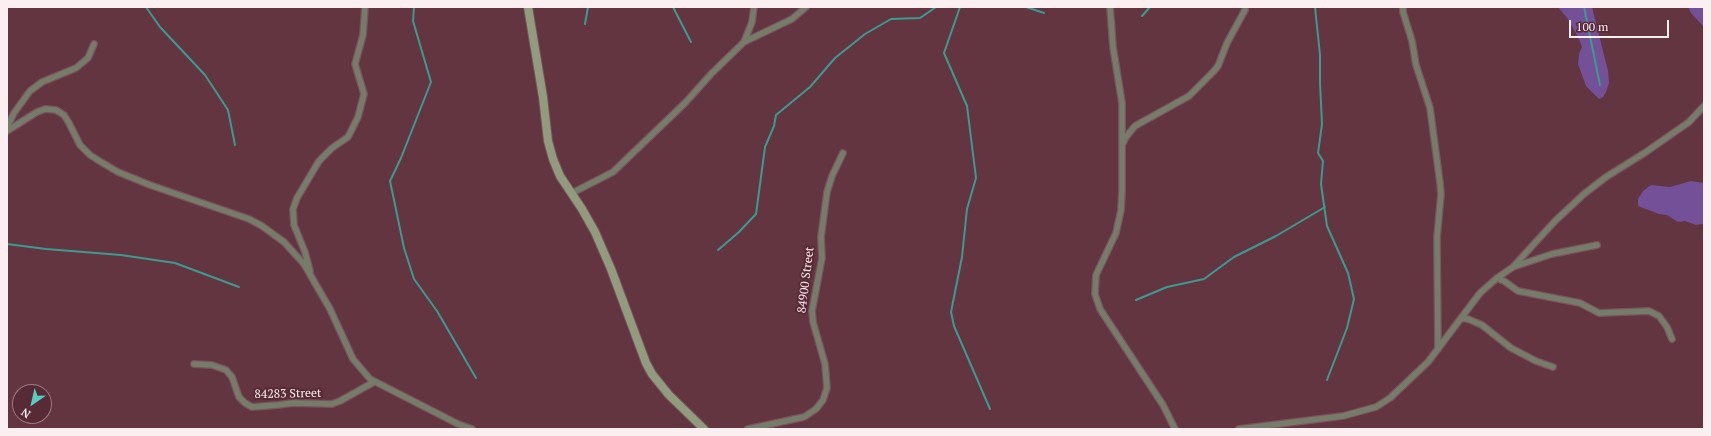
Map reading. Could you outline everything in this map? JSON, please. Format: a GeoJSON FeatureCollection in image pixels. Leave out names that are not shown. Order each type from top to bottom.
{"type":"FeatureCollection","features":[{"type":"Feature","properties":{"kind":"street"},"geometry":{"type":"LineString","coordinates":[[310,275],[305,252],[294,225],[293,209],[297,198],[319,161],[332,148],[348,137],[358,117],[364,94],[355,64],[364,35],[365,7]]}},
{"type":"Feature","properties":{"kind":"street"},"geometry":{"type":"LineString","coordinates":[[528,7],[543,97],[548,141],[560,176],[595,232],[611,269],[646,363],[652,374],[669,395],[704,429]]}},
{"type":"Feature","properties":{"kind":"street"},"geometry":{"type":"LineString","coordinates":[[744,42],[752,22],[754,7]]}},
{"type":"Feature","properties":{"kind":"street"},"geometry":{"type":"LineString","coordinates":[[572,193],[602,179],[623,164],[744,42],[792,19],[806,7]]}},
{"type":"Feature","properties":{"kind":"street"},"geometry":{"type":"LineString","coordinates":[[1403,7],[1418,71],[1430,108],[1440,183],[1441,194],[1437,222],[1438,349]]}},
{"type":"Feature","properties":{"kind":"street"},"geometry":{"type":"LineString","coordinates":[[1111,8],[1113,47],[1122,103],[1121,210],[1116,233],[1096,275],[1095,294],[1100,309],[1163,405],[1174,429]]}},
{"type":"Feature","properties":{"kind":"street"},"geometry":{"type":"LineString","coordinates":[[1122,148],[1126,137],[1135,126],[1189,96],[1214,71],[1218,66],[1227,43],[1245,10]]}},
{"type":"Feature","properties":{"kind":"street"},"geometry":{"type":"LineString","coordinates":[[7,127],[14,113],[30,91],[42,82],[76,68],[88,58],[94,44]]}},
{"type":"Feature","properties":{"kind":"street"},"geometry":{"type":"LineString","coordinates":[[1239,429],[1344,416],[1376,407],[1390,398],[1408,382],[1438,349],[1480,293],[1497,278],[1513,267],[1555,222],[1584,194],[1606,177],[1646,152],[1689,122],[1704,106]]}},
{"type":"Feature","properties":{"kind":"street"},"geometry":{"type":"LineString","coordinates":[[7,131],[37,112],[45,109],[56,110],[64,115],[80,145],[90,155],[118,172],[150,185],[249,219],[262,226],[284,242],[296,254],[330,309],[353,359],[360,370],[374,382],[458,424],[472,429]]}},
{"type":"Feature","properties":{"kind":"street","name":"84900 Street"},"geometry":{"type":"LineString","coordinates":[[748,429],[804,417],[816,410],[827,388],[825,364],[813,322],[812,311],[822,258],[821,237],[828,192],[832,176],[843,153]]}},
{"type":"Feature","properties":{"kind":"street"},"geometry":{"type":"LineString","coordinates":[[1513,267],[1552,254],[1597,245]]}},
{"type":"Feature","properties":{"kind":"street"},"geometry":{"type":"LineString","coordinates":[[1497,278],[1504,281],[1518,292],[1580,304],[1599,313],[1649,311],[1659,316],[1667,327],[1672,339]]}},
{"type":"Feature","properties":{"kind":"street"},"geometry":{"type":"LineString","coordinates":[[1461,318],[1468,318],[1482,325],[1511,348],[1536,361],[1553,367]]}},
{"type":"Feature","properties":{"kind":"street","name":"84283 Street"},"geometry":{"type":"LineString","coordinates":[[194,364],[212,365],[226,370],[232,377],[239,397],[245,403],[252,406],[293,403],[332,404],[374,382]]}},
{"type":"Feature","properties":{"kind":"shaded area"},"geometry":{"type":"Polygon","coordinates":[[[1558,7],[1592,7],[1608,71],[1609,83],[1603,97],[1599,99],[1586,86],[1578,64],[1579,54],[1582,47],[1568,19],[1558,7]]]}},
{"type":"Feature","properties":{"kind":"shaded area"},"geometry":{"type":"Polygon","coordinates":[[[1688,7],[1704,7],[1704,27],[1691,13],[1688,7]]]}},
{"type":"Feature","properties":{"kind":"shaded area"},"geometry":{"type":"Polygon","coordinates":[[[1691,181],[1704,183],[1704,223],[1702,224],[1696,225],[1685,221],[1678,222],[1667,215],[1659,214],[1638,206],[1638,199],[1643,191],[1651,185],[1670,187],[1691,181]]]}},
{"type":"Feature","properties":{"kind":"waterway"},"geometry":{"type":"LineString","coordinates":[[146,7],[160,27],[205,75],[228,110],[235,145]]}},
{"type":"Feature","properties":{"kind":"waterway"},"geometry":{"type":"LineString","coordinates":[[414,7],[413,21],[431,82],[401,158],[390,181],[404,248],[414,279],[437,311],[476,378]]}},
{"type":"Feature","properties":{"kind":"waterway"},"geometry":{"type":"LineString","coordinates":[[585,24],[588,7]]}},
{"type":"Feature","properties":{"kind":"waterway"},"geometry":{"type":"LineString","coordinates":[[673,7],[691,42]]}},
{"type":"Feature","properties":{"kind":"waterway"},"geometry":{"type":"LineString","coordinates":[[718,250],[739,232],[756,214],[765,147],[774,126],[776,115],[810,87],[835,58],[865,34],[891,19],[920,18],[936,7]]}},
{"type":"Feature","properties":{"kind":"waterway"},"geometry":{"type":"LineString","coordinates":[[960,7],[944,53],[967,106],[976,178],[967,209],[962,257],[951,312],[954,326],[990,409]]}},
{"type":"Feature","properties":{"kind":"waterway"},"geometry":{"type":"LineString","coordinates":[[1026,7],[1044,13]]}},
{"type":"Feature","properties":{"kind":"waterway"},"geometry":{"type":"LineString","coordinates":[[1142,16],[1150,7]]}},
{"type":"Feature","properties":{"kind":"waterway"},"geometry":{"type":"LineString","coordinates":[[1315,7],[1320,55],[1322,124],[1318,153],[1323,161],[1321,184],[1327,226],[1348,273],[1354,299],[1347,328],[1327,380]]}},
{"type":"Feature","properties":{"kind":"waterway"},"geometry":{"type":"LineString","coordinates":[[1584,7],[1600,85]]}},
{"type":"Feature","properties":{"kind":"waterway"},"geometry":{"type":"LineString","coordinates":[[1136,300],[1167,287],[1204,279],[1234,257],[1276,236],[1325,207]]}},
{"type":"Feature","properties":{"kind":"waterway"},"geometry":{"type":"LineString","coordinates":[[7,244],[46,249],[121,255],[175,263],[239,287]]}}]}
